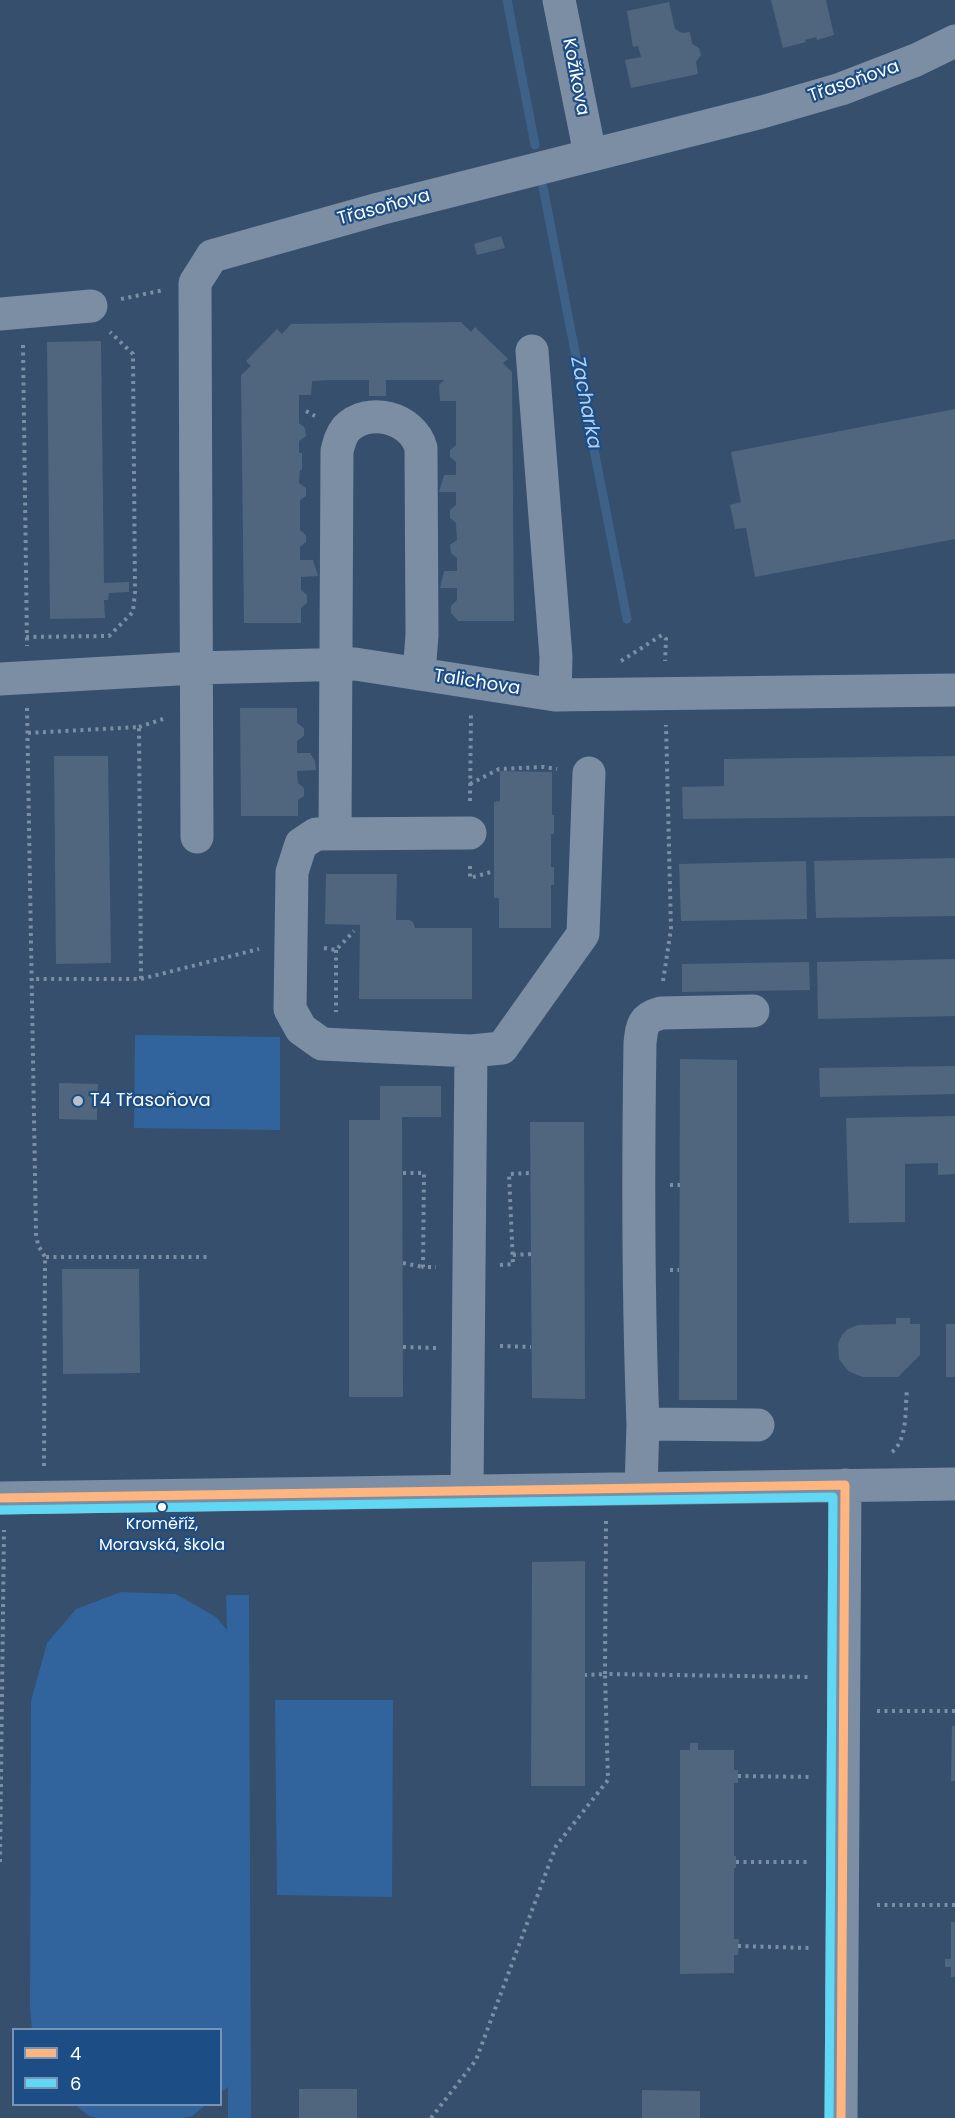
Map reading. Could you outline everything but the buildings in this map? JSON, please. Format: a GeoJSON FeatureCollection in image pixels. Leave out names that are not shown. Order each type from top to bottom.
{"type":"FeatureCollection","features":[{"type":"Feature","properties":{"kind":"street","name":"Kožíkova"},"geometry":{"type":"LineString","coordinates":[[560,0],[590,154]]}},
{"type":"Feature","properties":{"kind":"street","name":"Třasoňova"},"geometry":{"type":"LineString","coordinates":[[195,283],[212,256],[379,209],[762,112],[841,89],[916,60],[955,41]]}},
{"type":"Feature","properties":{"kind":"street"},"geometry":{"type":"LineString","coordinates":[[195,283],[197,837]]}},
{"type":"Feature","properties":{"kind":"street"},"geometry":{"type":"LineString","coordinates":[[11,313],[100,318]]}},
{"type":"Feature","properties":{"kind":"street"},"geometry":{"type":"LineString","coordinates":[[532,351],[556,657],[555,695]]}},
{"type":"Feature","properties":{"kind":"street"},"geometry":{"type":"LineString","coordinates":[[335,834],[337,451],[346,429],[358,421],[387,418],[411,428],[418,437],[421,448],[423,470],[422,635],[419,674]]}},
{"type":"Feature","properties":{"kind":"street","name":"Talichova"},"geometry":{"type":"LineString","coordinates":[[13,678],[195,668],[355,664],[555,695],[955,690]]}},
{"type":"Feature","properties":{"kind":"street"},"geometry":{"type":"LineString","coordinates":[[470,832],[316,834],[301,844],[292,872],[290,1009],[301,1029],[322,1044],[471,1051],[502,1048],[584,934],[589,776]]}},
{"type":"Feature","properties":{"kind":"street"},"geometry":{"type":"LineString","coordinates":[[642,1488],[639,1163],[642,1025],[649,1016],[661,1013],[753,1011]]}},
{"type":"Feature","properties":{"kind":"street"},"geometry":{"type":"LineString","coordinates":[[467,1490],[471,1051]]}},
{"type":"Feature","properties":{"kind":"street"},"geometry":{"type":"LineString","coordinates":[[643,1424],[758,1425]]}},
{"type":"Feature","properties":{"kind":"street"},"geometry":{"type":"LineString","coordinates":[[2,1514],[467,1490],[955,1484]]}},
{"type":"Feature","properties":{"kind":"street"},"geometry":{"type":"LineString","coordinates":[[841,2118],[845,1485]]}},
{"type":"Feature","properties":{"kind":"path"},"geometry":{"type":"LineString","coordinates":[[26,637],[109,636],[133,612],[135,592],[133,354],[100,318],[195,283]]}},
{"type":"Feature","properties":{"kind":"path"},"geometry":{"type":"LineString","coordinates":[[11,313],[26,637],[13,678],[28,733],[32,1098],[36,1234],[38,1245],[45,1257],[44,1466]]}},
{"type":"Feature","properties":{"kind":"path"},"geometry":{"type":"LineString","coordinates":[[472,682],[470,878],[494,871]]}},
{"type":"Feature","properties":{"kind":"path"},"geometry":{"type":"LineString","coordinates":[[28,733],[138,727],[195,707]]}},
{"type":"Feature","properties":{"kind":"path"},"geometry":{"type":"LineString","coordinates":[[138,727],[141,979]]}},
{"type":"Feature","properties":{"kind":"path"},"geometry":{"type":"LineString","coordinates":[[470,783],[499,769],[544,767],[575,771],[589,776]]}},
{"type":"Feature","properties":{"kind":"path"},"geometry":{"type":"LineString","coordinates":[[336,1045],[336,950],[354,931]]}},
{"type":"Feature","properties":{"kind":"path"},"geometry":{"type":"LineString","coordinates":[[32,978],[141,979],[254,949],[336,950]]}},
{"type":"Feature","properties":{"kind":"path"},"geometry":{"type":"LineString","coordinates":[[403,1173],[423,1173],[423,1267]]}},
{"type":"Feature","properties":{"kind":"path"},"geometry":{"type":"LineString","coordinates":[[513,1255],[531,1254]]}},
{"type":"Feature","properties":{"kind":"path"},"geometry":{"type":"LineString","coordinates":[[45,1257],[209,1257]]}},
{"type":"Feature","properties":{"kind":"path"},"geometry":{"type":"LineString","coordinates":[[403,1263],[423,1267],[442,1267]]}},
{"type":"Feature","properties":{"kind":"path"},"geometry":{"type":"LineString","coordinates":[[886,1455],[895,1451],[901,1440],[907,1389]]}},
{"type":"Feature","properties":{"kind":"path"},"geometry":{"type":"LineString","coordinates":[[0,1862],[2,1514]]}},
{"type":"Feature","properties":{"kind":"path"},"geometry":{"type":"LineString","coordinates":[[431,2118],[477,2060],[556,1846],[608,1780],[605,1674],[606,1520]]}},
{"type":"Feature","properties":{"kind":"path"},"geometry":{"type":"LineString","coordinates":[[585,1675],[811,1677]]}},
{"type":"Feature","properties":{"kind":"path"},"geometry":{"type":"LineString","coordinates":[[876,1711],[955,1711]]}},
{"type":"Feature","properties":{"kind":"path"},"geometry":{"type":"LineString","coordinates":[[738,1776],[843,1777]]}},
{"type":"Feature","properties":{"kind":"path"},"geometry":{"type":"LineString","coordinates":[[736,1862],[809,1862]]}},
{"type":"Feature","properties":{"kind":"path"},"geometry":{"type":"LineString","coordinates":[[877,1905],[955,1905]]}},
{"type":"Feature","properties":{"kind":"path"},"geometry":{"type":"LineString","coordinates":[[738,1946],[842,1948]]}},
{"type":"Feature","properties":{"kind":"shaded area"},"geometry":{"type":"Polygon","coordinates":[[[135,1035],[280,1037],[280,1130],[134,1128],[135,1035]]]}},
{"type":"Feature","properties":{"kind":"shaded area"},"geometry":{"type":"Polygon","coordinates":[[[121,1592],[176,1594],[216,1617],[227,1630],[226,1595],[249,1595],[251,2118],[228,2118],[228,2087],[222,2091],[222,2028],[32,2028],[30,2008],[31,1701],[47,1643],[76,1609],[121,1592]]]}},
{"type":"Feature","properties":{"kind":"shaded area"},"geometry":{"type":"Polygon","coordinates":[[[275,1700],[393,1700],[392,1897],[277,1895],[275,1700]]]}},
{"type":"Feature","properties":{"kind":"shaded area"},"geometry":{"type":"Polygon","coordinates":[[[76,2106],[205,2106],[192,2116],[183,2118],[98,2118],[89,2116],[76,2106]]]}},
{"type":"Feature","properties":{"kind":"waterway","name":"Zacharka"},"geometry":{"type":"LineString","coordinates":[[507,0],[535,145]]}},
{"type":"Feature","properties":{"kind":"waterway","name":"Zacharka"},"geometry":{"type":"LineString","coordinates":[[543,187],[627,619]]}},
{"type":"Feature","properties":{"kind":"transit line","name":"4"},"geometry":{"type":"LineString","coordinates":[[0,1498],[845,1485],[841,2118]]}},
{"type":"Feature","properties":{"kind":"transit line","name":"6"},"geometry":{"type":"LineString","coordinates":[[0,1510],[833,1497],[829,2118]]}},
{"type":"Feature","properties":{"kind":"place","name":"T4 Třasoňova"},"geometry":{"type":"Point","coordinates":[78,1101]}},
{"type":"Feature","properties":{"kind":"place","name":"Kroměříž, Moravská, škola"},"geometry":{"type":"Point","coordinates":[162,1507]}}]}
